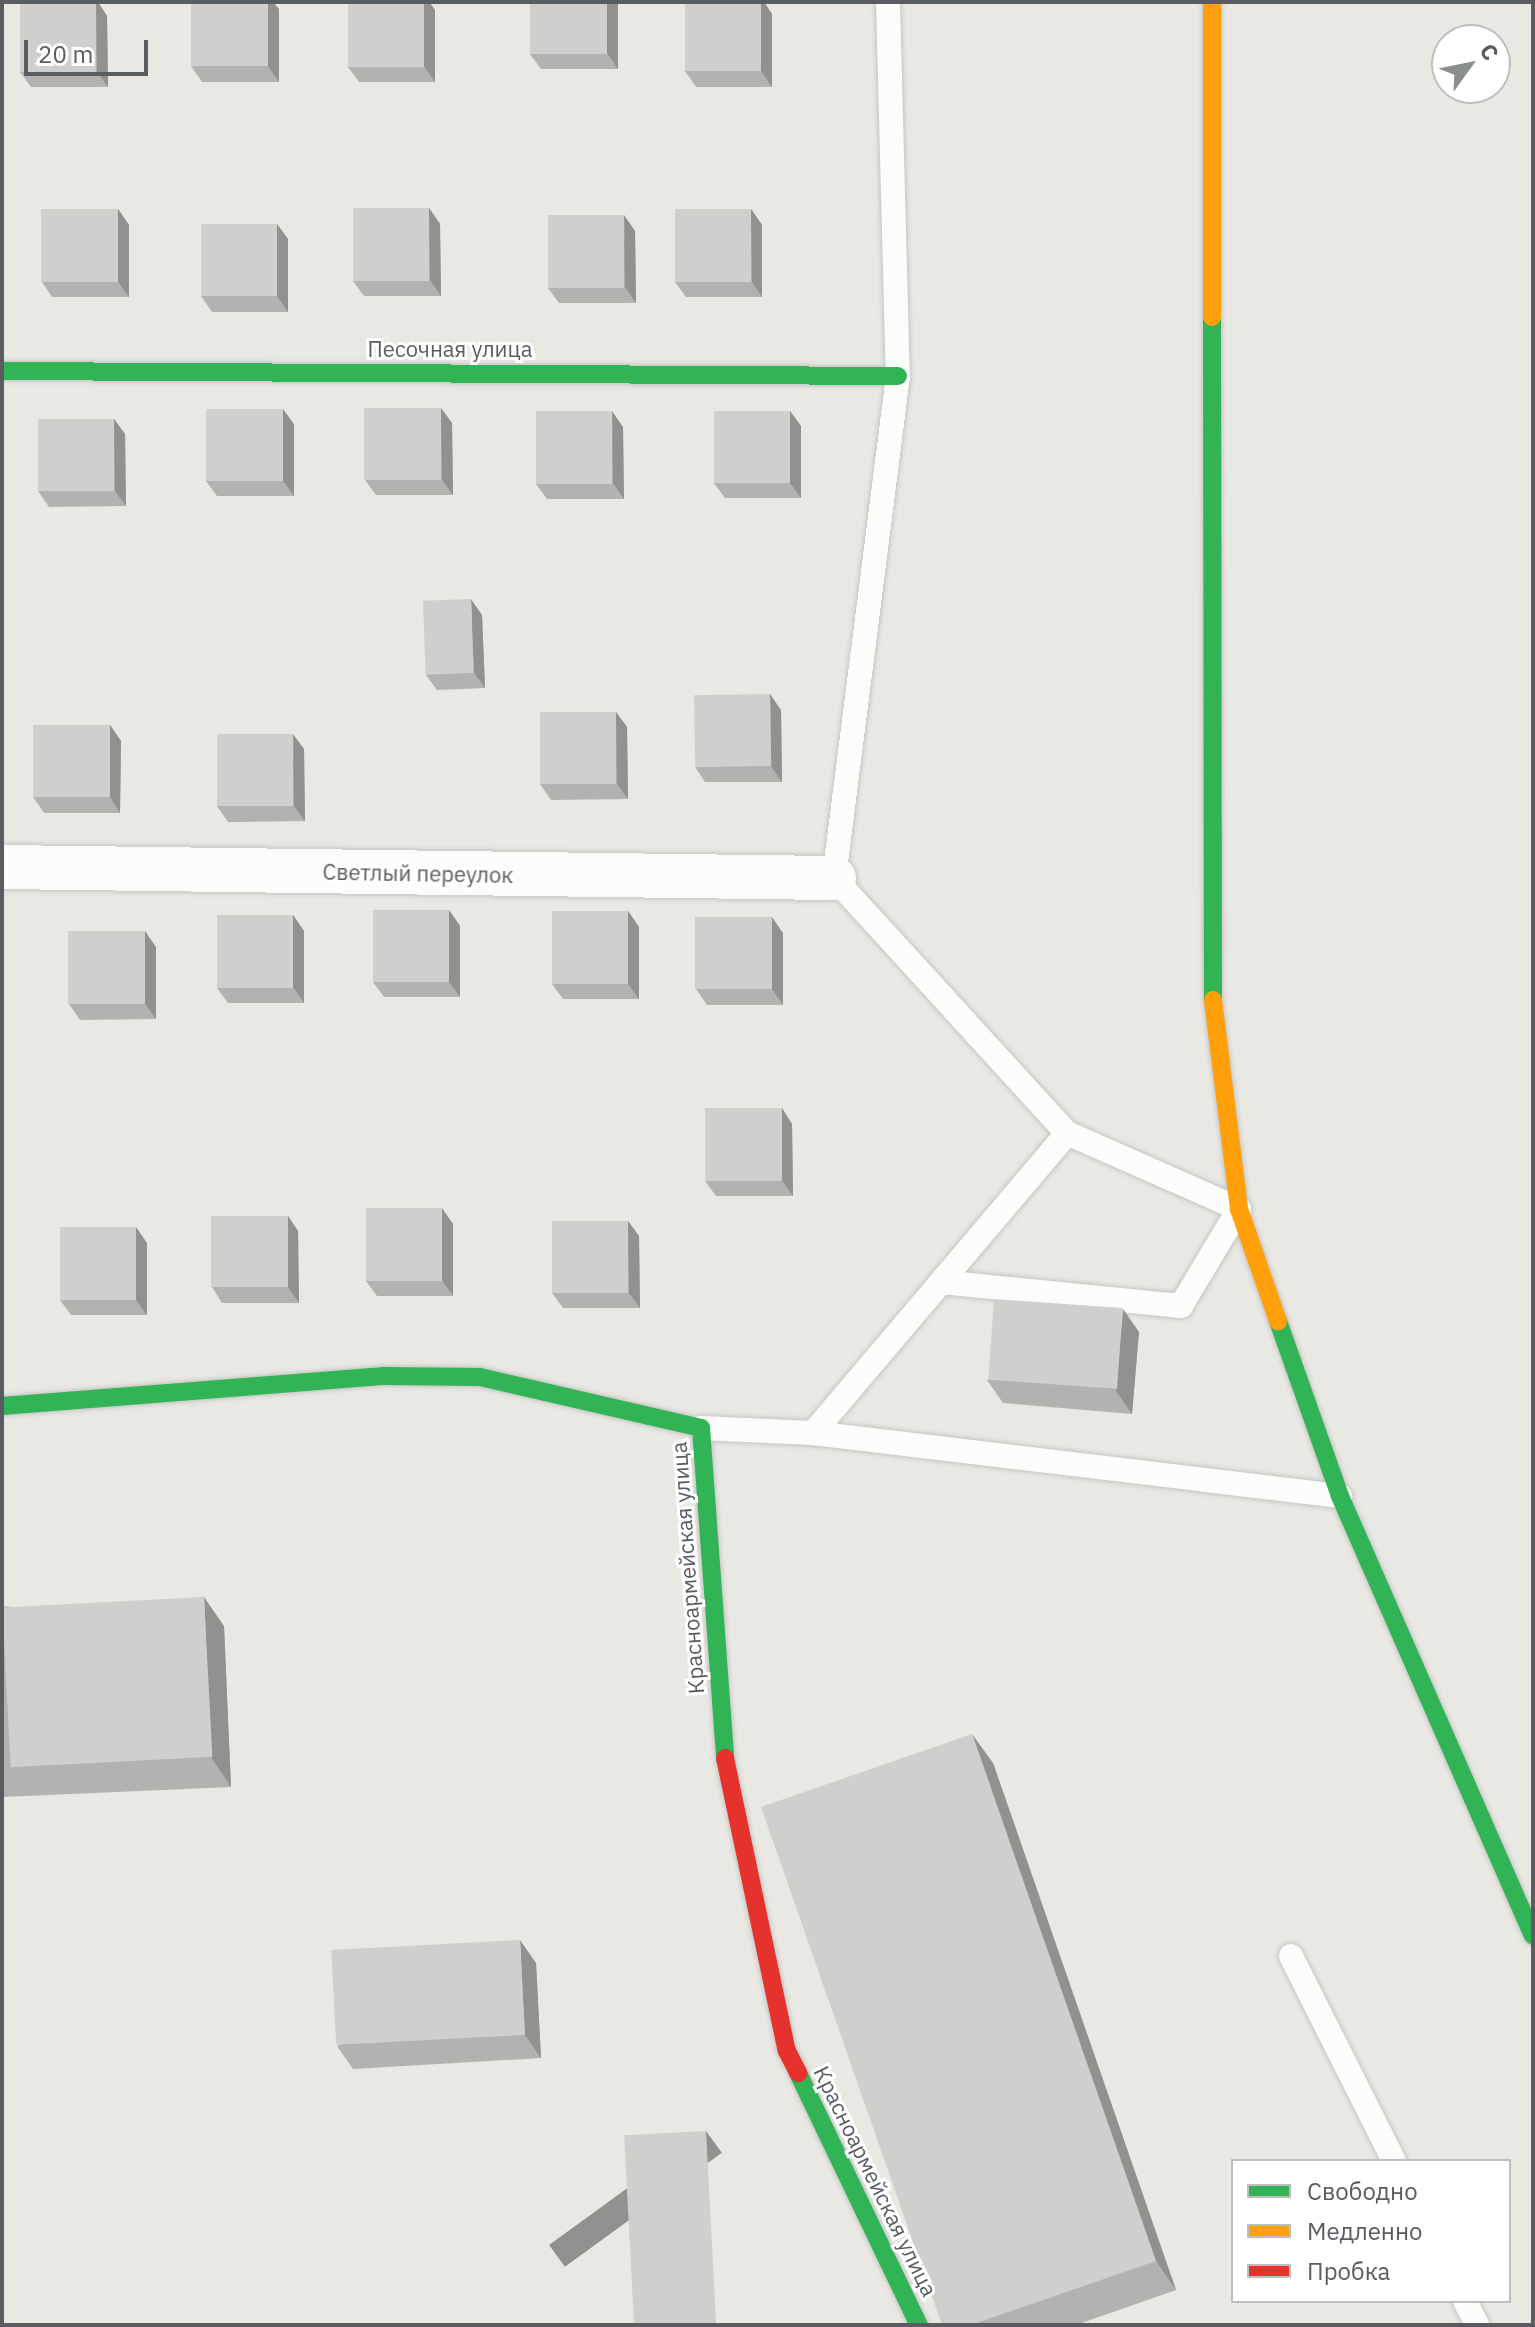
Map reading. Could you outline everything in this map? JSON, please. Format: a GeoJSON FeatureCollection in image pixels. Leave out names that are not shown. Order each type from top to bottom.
{"type":"FeatureCollection","features":[{"type":"Feature","properties":{"kind":"street"},"geometry":{"type":"LineString","coordinates":[[1212,2],[1211,987],[1239,1209],[1340,1496],[1533,1935]]}},
{"type":"Feature","properties":{"kind":"street","name":"Песочная улица"},"geometry":{"type":"LineString","coordinates":[[2,371],[898,376]]}},
{"type":"Feature","properties":{"kind":"street","name":"Светлый переулок"},"geometry":{"type":"LineString","coordinates":[[2,867],[834,878]]}},
{"type":"Feature","properties":{"kind":"street","name":"Красноармейская улица"},"geometry":{"type":"LineString","coordinates":[[2,1406],[385,1376],[480,1377],[701,1428],[727,1784],[787,2051],[919,2325]]}},
{"type":"Feature","properties":{"kind":"lane"},"geometry":{"type":"LineString","coordinates":[[888,2],[898,376],[834,878],[1067,1133],[1239,1209],[1181,1306],[941,1282]]}},
{"type":"Feature","properties":{"kind":"lane"},"geometry":{"type":"LineString","coordinates":[[813,1433],[1067,1133]]}},
{"type":"Feature","properties":{"kind":"lane"},"geometry":{"type":"LineString","coordinates":[[701,1428],[813,1433],[1340,1496]]}},
{"type":"Feature","properties":{"kind":"lane"},"geometry":{"type":"LineString","coordinates":[[1291,1956],[1393,2159]]}},
{"type":"Feature","properties":{"kind":"lane"},"geometry":{"type":"LineString","coordinates":[[1466,2303],[1477,2325]]}},
{"type":"Feature","properties":{"kind":"building"},"geometry":{"type":"Polygon","coordinates":[[[20,2],[96,2],[96,72],[20,72],[20,2]]]}},
{"type":"Feature","properties":{"kind":"building"},"geometry":{"type":"Polygon","coordinates":[[[191,2],[268,2],[268,66],[191,66],[191,2]]]}},
{"type":"Feature","properties":{"kind":"building"},"geometry":{"type":"Polygon","coordinates":[[[348,2],[424,2],[424,67],[348,67],[348,2]]]}},
{"type":"Feature","properties":{"kind":"building"},"geometry":{"type":"Polygon","coordinates":[[[530,2],[607,2],[607,54],[530,54],[530,2]]]}},
{"type":"Feature","properties":{"kind":"building"},"geometry":{"type":"Polygon","coordinates":[[[685,2],[761,2],[761,71],[685,71],[685,2]]]}},
{"type":"Feature","properties":{"kind":"building"},"geometry":{"type":"Polygon","coordinates":[[[353,208],[429,208],[429,281],[353,281],[353,208]]]}},
{"type":"Feature","properties":{"kind":"building"},"geometry":{"type":"Polygon","coordinates":[[[41,209],[118,209],[118,282],[41,282],[41,209]]]}},
{"type":"Feature","properties":{"kind":"building"},"geometry":{"type":"Polygon","coordinates":[[[675,209],[751,209],[751,282],[675,282],[675,209]]]}},
{"type":"Feature","properties":{"kind":"building"},"geometry":{"type":"Polygon","coordinates":[[[548,215],[624,215],[624,288],[548,288],[548,215]]]}},
{"type":"Feature","properties":{"kind":"building"},"geometry":{"type":"Polygon","coordinates":[[[201,224],[277,224],[277,296],[201,296],[201,224]]]}},
{"type":"Feature","properties":{"kind":"building"},"geometry":{"type":"Polygon","coordinates":[[[364,408],[441,408],[441,480],[364,480],[364,408]]]}},
{"type":"Feature","properties":{"kind":"building"},"geometry":{"type":"Polygon","coordinates":[[[206,409],[283,409],[283,481],[206,481],[206,409]]]}},
{"type":"Feature","properties":{"kind":"building"},"geometry":{"type":"Polygon","coordinates":[[[536,411],[612,411],[612,484],[536,484],[536,411]]]}},
{"type":"Feature","properties":{"kind":"building"},"geometry":{"type":"Polygon","coordinates":[[[714,411],[790,411],[790,483],[714,483],[714,411]]]}},
{"type":"Feature","properties":{"kind":"building"},"geometry":{"type":"Polygon","coordinates":[[[38,419],[114,419],[114,491],[38,491],[38,419]]]}},
{"type":"Feature","properties":{"kind":"building"},"geometry":{"type":"Polygon","coordinates":[[[471,599],[474,673],[426,675],[423,601],[471,599]]]}},
{"type":"Feature","properties":{"kind":"building"},"geometry":{"type":"Polygon","coordinates":[[[770,694],[771,766],[695,767],[694,695],[770,694]]]}},
{"type":"Feature","properties":{"kind":"building"},"geometry":{"type":"Polygon","coordinates":[[[540,712],[616,712],[616,784],[540,784],[540,712]]]}},
{"type":"Feature","properties":{"kind":"building"},"geometry":{"type":"Polygon","coordinates":[[[33,725],[110,725],[110,797],[33,797],[33,725]]]}},
{"type":"Feature","properties":{"kind":"building"},"geometry":{"type":"Polygon","coordinates":[[[217,734],[293,734],[293,806],[217,806],[217,734]]]}},
{"type":"Feature","properties":{"kind":"building"},"geometry":{"type":"Polygon","coordinates":[[[373,910],[449,910],[449,982],[373,982],[373,910]]]}},
{"type":"Feature","properties":{"kind":"building"},"geometry":{"type":"Polygon","coordinates":[[[552,911],[628,911],[628,984],[552,984],[552,911]]]}},
{"type":"Feature","properties":{"kind":"building"},"geometry":{"type":"Polygon","coordinates":[[[217,915],[293,915],[293,988],[217,988],[217,915]]]}},
{"type":"Feature","properties":{"kind":"building"},"geometry":{"type":"Polygon","coordinates":[[[695,917],[772,917],[772,989],[695,989],[695,917]]]}},
{"type":"Feature","properties":{"kind":"building"},"geometry":{"type":"Polygon","coordinates":[[[68,931],[145,931],[145,1004],[68,1004],[68,931]]]}},
{"type":"Feature","properties":{"kind":"building"},"geometry":{"type":"Polygon","coordinates":[[[705,1108],[782,1108],[782,1181],[705,1181],[705,1108]]]}},
{"type":"Feature","properties":{"kind":"building"},"geometry":{"type":"Polygon","coordinates":[[[366,1208],[442,1208],[442,1281],[366,1281],[366,1208]]]}},
{"type":"Feature","properties":{"kind":"building"},"geometry":{"type":"Polygon","coordinates":[[[211,1216],[288,1216],[288,1287],[211,1287],[211,1216]]]}},
{"type":"Feature","properties":{"kind":"building"},"geometry":{"type":"Polygon","coordinates":[[[552,1221],[628,1221],[628,1293],[552,1293],[552,1221]]]}},
{"type":"Feature","properties":{"kind":"building"},"geometry":{"type":"Polygon","coordinates":[[[60,1227],[136,1227],[136,1300],[60,1300],[60,1227]]]}},
{"type":"Feature","properties":{"kind":"building"},"geometry":{"type":"Polygon","coordinates":[[[994,1299],[1123,1308],[1117,1389],[988,1380],[994,1299]]]}},
{"type":"Feature","properties":{"kind":"building"},"geometry":{"type":"Polygon","coordinates":[[[204,1597],[212,1757],[11,1767],[2,1608],[204,1597]]]}},
{"type":"Feature","properties":{"kind":"building"},"geometry":{"type":"Polygon","coordinates":[[[972,1734],[1156,2261],[971,2325],[942,2325],[761,1807],[972,1734]]]}},
{"type":"Feature","properties":{"kind":"building"},"geometry":{"type":"Polygon","coordinates":[[[520,1940],[525,2035],[336,2045],[331,1950],[520,1940]]]}},
{"type":"Feature","properties":{"kind":"building"},"geometry":{"type":"Polygon","coordinates":[[[706,2131],[716,2325],[634,2325],[624,2135],[706,2131]]]}},
{"type":"Feature","properties":{"kind":"traffic: fast"},"geometry":{"type":"LineString","coordinates":[[1212,317],[1213,1000]]}},
{"type":"Feature","properties":{"kind":"traffic: fast"},"geometry":{"type":"LineString","coordinates":[[2,371],[898,376]]}},
{"type":"Feature","properties":{"kind":"traffic: fast"},"geometry":{"type":"LineString","coordinates":[[1278,1321],[1340,1496],[1533,1935]]}},
{"type":"Feature","properties":{"kind":"traffic: fast"},"geometry":{"type":"LineString","coordinates":[[2,1406],[385,1376],[480,1377],[701,1428],[725,1758]]}},
{"type":"Feature","properties":{"kind":"traffic: fast"},"geometry":{"type":"LineString","coordinates":[[798,2073],[919,2325]]}},
{"type":"Feature","properties":{"kind":"traffic: slow"},"geometry":{"type":"LineString","coordinates":[[1212,2],[1212,317]]}},
{"type":"Feature","properties":{"kind":"traffic: slow"},"geometry":{"type":"LineString","coordinates":[[1213,1000],[1239,1209],[1278,1321]]}},
{"type":"Feature","properties":{"kind":"traffic: jam"},"geometry":{"type":"LineString","coordinates":[[725,1758],[787,2051],[798,2073]]}}]}
